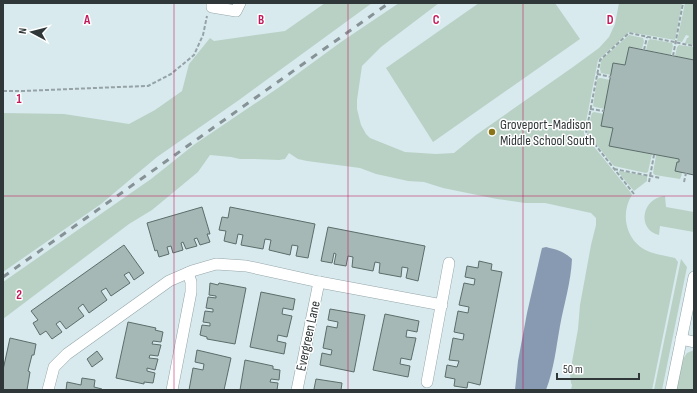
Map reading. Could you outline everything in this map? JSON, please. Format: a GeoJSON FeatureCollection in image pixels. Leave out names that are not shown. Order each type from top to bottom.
{"type":"FeatureCollection","features":[{"type":"Feature","properties":{"kind":"street"},"geometry":{"type":"LineString","coordinates":[[212,5],[236,11],[240,3]]}},
{"type":"Feature","properties":{"kind":"street"},"geometry":{"type":"LineString","coordinates":[[427,382],[449,263]]}},
{"type":"Feature","properties":{"kind":"street"},"geometry":{"type":"LineString","coordinates":[[48,390],[54,367],[67,354],[169,282],[188,273],[216,264],[246,266],[319,282],[442,305]]}},
{"type":"Feature","properties":{"kind":"street"},"geometry":{"type":"LineString","coordinates":[[172,390],[191,292],[191,282],[188,273]]}},
{"type":"Feature","properties":{"kind":"street"},"geometry":{"type":"LineString","coordinates":[[671,390],[681,339],[691,307],[694,277]]}},
{"type":"Feature","properties":{"kind":"street","name":"Evergreen Lane"},"geometry":{"type":"LineString","coordinates":[[297,390],[319,282]]}},
{"type":"Feature","properties":{"kind":"street"},"geometry":{"type":"LineString","coordinates":[[681,339],[694,342]]}},
{"type":"Feature","properties":{"kind":"path"},"geometry":{"type":"LineString","coordinates":[[673,56],[684,3]]}},
{"type":"Feature","properties":{"kind":"path"},"geometry":{"type":"LineString","coordinates":[[3,91],[24,92],[148,86],[171,74],[194,55],[202,35],[208,12],[212,5]]}},
{"type":"Feature","properties":{"kind":"path"},"geometry":{"type":"LineString","coordinates":[[634,194],[586,133],[600,60],[629,34],[694,46]]}},
{"type":"Feature","properties":{"kind":"path"},"geometry":{"type":"LineString","coordinates":[[644,50],[647,37]]}},
{"type":"Feature","properties":{"kind":"path"},"geometry":{"type":"LineString","coordinates":[[597,74],[611,77]]}},
{"type":"Feature","properties":{"kind":"path"},"geometry":{"type":"LineString","coordinates":[[590,109],[604,112]]}},
{"type":"Feature","properties":{"kind":"path"},"geometry":{"type":"LineString","coordinates":[[649,182],[654,154]]}},
{"type":"Feature","properties":{"kind":"path"},"geometry":{"type":"LineString","coordinates":[[614,169],[661,178]]}},
{"type":"Feature","properties":{"kind":"path"},"geometry":{"type":"LineString","coordinates":[[684,182],[686,173]]}},
{"type":"Feature","properties":{"kind":"green space"},"geometry":{"type":"Polygon","coordinates":[[[325,3],[372,3],[239,100],[157,157],[101,204],[3,272],[3,113],[64,114],[129,124],[155,110],[182,91],[189,64],[210,38],[214,41],[285,31],[325,3]]]}},
{"type":"Feature","properties":{"kind":"green space"},"geometry":{"type":"Polygon","coordinates":[[[399,3],[439,3],[381,47],[362,66],[357,109],[361,125],[370,138],[405,152],[436,154],[454,153],[476,135],[599,48],[609,37],[615,24],[619,3],[682,3],[675,40],[629,32],[598,60],[584,132],[584,134],[632,195],[626,211],[626,220],[631,236],[636,243],[650,252],[675,258],[678,262],[652,390],[571,390],[572,385],[570,373],[578,329],[580,305],[596,225],[596,218],[591,213],[545,203],[525,203],[497,199],[443,188],[424,182],[408,181],[376,174],[360,168],[307,161],[298,159],[289,153],[285,159],[279,160],[240,159],[210,155],[198,172],[152,210],[129,224],[3,319],[3,282],[151,179],[195,144],[399,3]]]}},
{"type":"Feature","properties":{"kind":"green space"},"geometry":{"type":"Polygon","coordinates":[[[479,3],[555,3],[580,39],[433,142],[386,68],[479,3]]]}},
{"type":"Feature","properties":{"kind":"green space"},"geometry":{"type":"Polygon","coordinates":[[[685,3],[694,3],[694,45],[685,43],[689,36],[686,35],[682,42],[677,41],[685,3]]]}},
{"type":"Feature","properties":{"kind":"green space"},"geometry":{"type":"Polygon","coordinates":[[[629,35],[643,38],[644,41],[642,49],[629,47],[625,65],[613,63],[611,75],[601,73],[601,60],[629,35]]]}},
{"type":"Feature","properties":{"kind":"green space"},"geometry":{"type":"Polygon","coordinates":[[[650,39],[672,43],[673,46],[671,55],[646,50],[650,39]]]}},
{"type":"Feature","properties":{"kind":"green space"},"geometry":{"type":"Polygon","coordinates":[[[679,45],[694,47],[694,60],[675,56],[679,45]]]}},
{"type":"Feature","properties":{"kind":"green space"},"geometry":{"type":"Polygon","coordinates":[[[599,78],[610,80],[605,109],[593,106],[597,80],[599,78]]]}},
{"type":"Feature","properties":{"kind":"green space"},"geometry":{"type":"Polygon","coordinates":[[[592,113],[604,114],[613,128],[610,146],[652,154],[648,172],[646,173],[614,166],[587,133],[592,113]]]}},
{"type":"Feature","properties":{"kind":"green space"},"geometry":{"type":"Polygon","coordinates":[[[656,155],[679,159],[679,165],[682,172],[680,179],[655,175],[653,173],[656,155]]]}},
{"type":"Feature","properties":{"kind":"green space"},"geometry":{"type":"Polygon","coordinates":[[[619,171],[647,176],[647,181],[634,191],[619,171]]]}},
{"type":"Feature","properties":{"kind":"green space"},"geometry":{"type":"Polygon","coordinates":[[[665,196],[666,207],[694,212],[694,232],[660,226],[659,235],[652,232],[647,227],[645,214],[647,208],[651,202],[657,198],[665,196]]]}},
{"type":"Feature","properties":{"kind":"green space"},"geometry":{"type":"Polygon","coordinates":[[[681,259],[687,267],[662,390],[654,390],[681,259]]]}},
{"type":"Feature","properties":{"kind":"green space"},"geometry":{"type":"Polygon","coordinates":[[[694,350],[694,390],[676,390],[683,359],[687,353],[694,350]]]}},
{"type":"Feature","properties":{"kind":"water"},"geometry":{"type":"Polygon","coordinates":[[[546,247],[560,251],[572,259],[569,285],[553,366],[546,390],[515,390],[518,361],[527,313],[542,248],[546,247]]]}},
{"type":"Feature","properties":{"kind":"building"},"geometry":{"type":"Polygon","coordinates":[[[629,47],[694,60],[694,175],[675,171],[679,159],[609,146],[613,128],[601,126],[613,63],[625,65],[629,47]]]}},
{"type":"Feature","properties":{"kind":"building"},"geometry":{"type":"Polygon","coordinates":[[[202,207],[210,234],[207,234],[210,242],[200,245],[197,238],[194,239],[197,246],[186,249],[183,242],[181,243],[183,250],[173,253],[171,246],[167,247],[169,254],[159,257],[157,250],[155,251],[147,223],[202,207]]]}},
{"type":"Feature","properties":{"kind":"building"},"geometry":{"type":"Polygon","coordinates":[[[230,207],[315,224],[308,258],[296,256],[298,246],[292,245],[290,255],[269,250],[271,240],[265,239],[263,249],[241,245],[243,235],[238,234],[236,244],[224,241],[226,231],[219,230],[222,217],[228,218],[230,207]]]}},
{"type":"Feature","properties":{"kind":"building"},"geometry":{"type":"Polygon","coordinates":[[[328,227],[425,246],[418,281],[406,278],[408,268],[402,267],[401,277],[379,273],[380,263],[375,262],[373,271],[352,267],[353,257],[348,256],[346,266],[334,264],[336,254],[334,253],[332,263],[321,261],[328,227]]]}},
{"type":"Feature","properties":{"kind":"building"},"geometry":{"type":"Polygon","coordinates":[[[124,245],[144,273],[134,280],[129,272],[124,275],[130,283],[111,296],[106,288],[101,291],[107,300],[89,313],[83,304],[78,308],[84,316],[66,329],[60,321],[56,324],[62,332],[52,339],[46,331],[40,335],[33,323],[38,320],[31,311],[124,245]]]}},
{"type":"Feature","properties":{"kind":"building"},"geometry":{"type":"Polygon","coordinates":[[[479,261],[492,264],[491,270],[502,272],[480,385],[468,382],[467,388],[454,386],[455,379],[445,377],[447,365],[457,367],[459,361],[449,360],[453,338],[463,340],[464,334],[454,332],[458,311],[468,313],[469,307],[459,305],[464,283],[474,285],[475,279],[465,277],[467,266],[478,268],[479,261]]]}},
{"type":"Feature","properties":{"kind":"building"},"geometry":{"type":"Polygon","coordinates":[[[210,283],[218,285],[219,283],[246,288],[235,344],[207,339],[207,337],[200,335],[202,325],[210,326],[210,323],[203,322],[205,311],[213,312],[213,309],[206,308],[208,297],[216,298],[216,296],[209,295],[210,283]]]}},
{"type":"Feature","properties":{"kind":"building"},"geometry":{"type":"Polygon","coordinates":[[[261,292],[295,299],[293,310],[283,308],[282,314],[292,316],[287,337],[278,335],[277,341],[286,343],[284,354],[250,347],[261,292]]]}},
{"type":"Feature","properties":{"kind":"building"},"geometry":{"type":"Polygon","coordinates":[[[330,309],[365,315],[354,372],[320,365],[322,353],[331,355],[332,350],[323,348],[327,326],[337,328],[338,322],[328,320],[330,309]]]}},
{"type":"Feature","properties":{"kind":"building"},"geometry":{"type":"Polygon","coordinates":[[[385,314],[419,321],[417,332],[407,330],[406,337],[416,338],[411,360],[401,358],[400,364],[410,366],[408,377],[373,370],[385,314]]]}},
{"type":"Feature","properties":{"kind":"building"},"geometry":{"type":"Polygon","coordinates":[[[128,322],[156,328],[155,330],[163,332],[161,342],[153,341],[152,344],[161,345],[158,356],[150,355],[149,358],[158,359],[155,370],[147,368],[147,371],[155,373],[153,383],[144,382],[144,384],[116,378],[128,322]]]}},
{"type":"Feature","properties":{"kind":"building"},"geometry":{"type":"Polygon","coordinates":[[[10,338],[36,344],[34,355],[32,355],[28,371],[30,372],[27,390],[3,390],[3,370],[10,338]]]}},
{"type":"Feature","properties":{"kind":"building"},"geometry":{"type":"Polygon","coordinates":[[[197,350],[231,358],[224,390],[189,390],[193,368],[203,370],[204,364],[195,362],[197,350]]]}},
{"type":"Feature","properties":{"kind":"building"},"geometry":{"type":"Polygon","coordinates":[[[97,351],[103,359],[92,367],[87,359],[97,351]]]}},
{"type":"Feature","properties":{"kind":"building"},"geometry":{"type":"Polygon","coordinates":[[[245,360],[273,366],[273,369],[280,370],[279,380],[271,379],[270,382],[278,383],[277,390],[240,390],[245,360]]]}},
{"type":"Feature","properties":{"kind":"building"},"geometry":{"type":"Polygon","coordinates":[[[82,378],[95,380],[94,387],[102,390],[66,390],[67,382],[81,385],[82,378]]]}},
{"type":"Feature","properties":{"kind":"building"},"geometry":{"type":"Polygon","coordinates":[[[316,379],[342,383],[341,390],[316,390],[314,389],[316,379]]]}},
{"type":"Feature","properties":{"kind":"railway"},"geometry":{"type":"LineString","coordinates":[[3,277],[389,3]]}},
{"type":"Feature","properties":{"kind":"place","name":"Groveport-Madison Middle School South"},"geometry":{"type":"Point","coordinates":[492,132]}}]}
